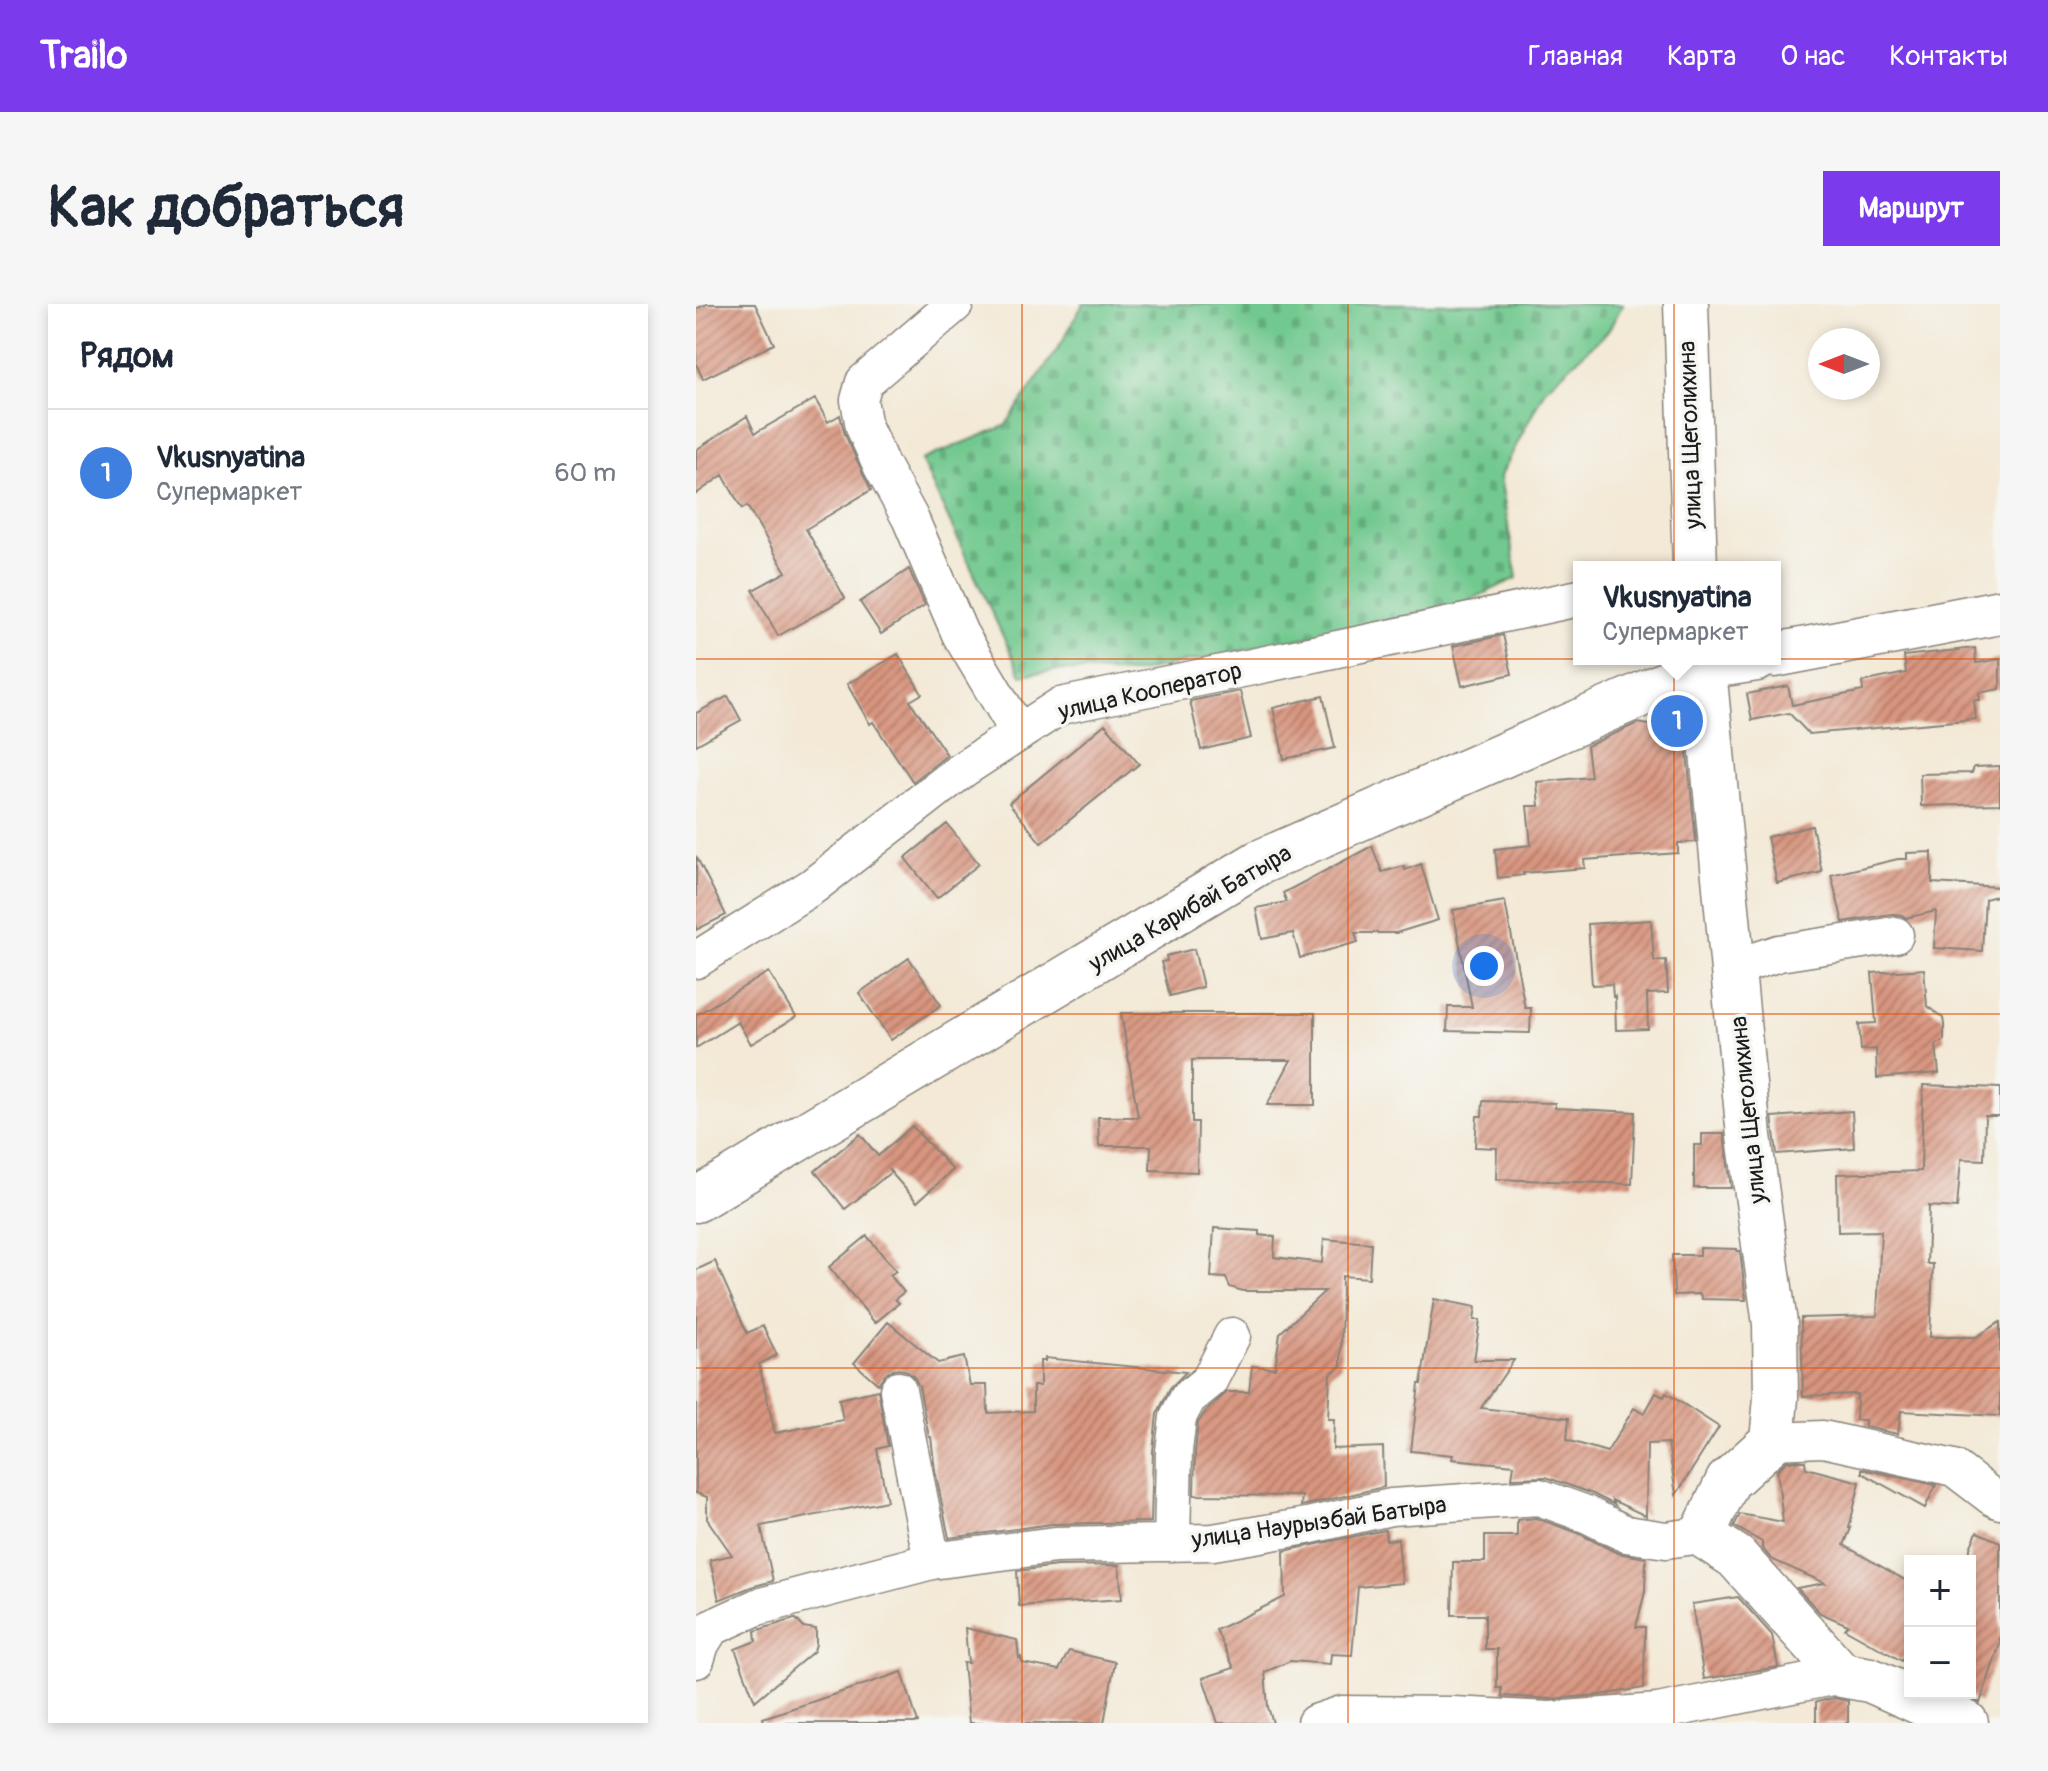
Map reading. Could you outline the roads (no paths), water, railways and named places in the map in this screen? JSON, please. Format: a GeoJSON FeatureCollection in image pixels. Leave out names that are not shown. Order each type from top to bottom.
{"type":"FeatureCollection","features":[{"type":"Feature","properties":{"kind":"street"},"geometry":{"type":"LineString","coordinates":[[955,304],[864,382],[859,400],[860,416],[881,465],[910,518],[960,634],[1019,733]]}},
{"type":"Feature","properties":{"kind":"street","name":"улица Щеголихина"},"geometry":{"type":"LineString","coordinates":[[1686,304],[1692,561]]}},
{"type":"Feature","properties":{"kind":"street","name":"улица Кооператор"},"geometry":{"type":"LineString","coordinates":[[696,960],[813,886],[962,770],[1060,706],[1573,599]]}},
{"type":"Feature","properties":{"kind":"street"},"geometry":{"type":"LineString","coordinates":[[1781,654],[2000,612]]}},
{"type":"Feature","properties":{"kind":"street","name":"улица Карибай Батыра"},"geometry":{"type":"LineString","coordinates":[[696,1200],[1258,863],[1700,665]]}},
{"type":"Feature","properties":{"kind":"street","name":"улица Щеголихина"},"geometry":{"type":"LineString","coordinates":[[1704,665],[1749,1136],[1775,1324],[1776,1398],[1772,1441]]}},
{"type":"Feature","properties":{"kind":"street"},"geometry":{"type":"LineString","coordinates":[[1734,968],[1779,953],[1895,935]]}},
{"type":"Feature","properties":{"kind":"street"},"geometry":{"type":"LineString","coordinates":[[1172,1543],[1178,1417],[1188,1398],[1209,1381],[1232,1336]]}},
{"type":"Feature","properties":{"kind":"street"},"geometry":{"type":"LineString","coordinates":[[898,1390],[932,1561]]}},
{"type":"Feature","properties":{"kind":"street"},"geometry":{"type":"LineString","coordinates":[[1842,1675],[1736,1557],[1702,1535],[1728,1481],[1772,1441],[1823,1439],[1954,1468],[2000,1501]]}},
{"type":"Feature","properties":{"kind":"street","name":"улица Наурызбай Батыра"},"geometry":{"type":"LineString","coordinates":[[698,1647],[711,1628],[757,1607],[932,1561],[1055,1545],[1213,1542],[1307,1526],[1391,1507],[1539,1497],[1586,1514],[1626,1534],[1666,1540],[1702,1535]]}},
{"type":"Feature","properties":{"kind":"street"},"geometry":{"type":"LineString","coordinates":[[1315,1723],[1342,1714],[1550,1720],[1658,1712],[1842,1675],[1870,1680],[1966,1723]]}},
{"type":"Feature","properties":{"kind":"place","name":"Vkusnyatina"},"geometry":{"type":"Point","coordinates":[1677,721]}}]}
